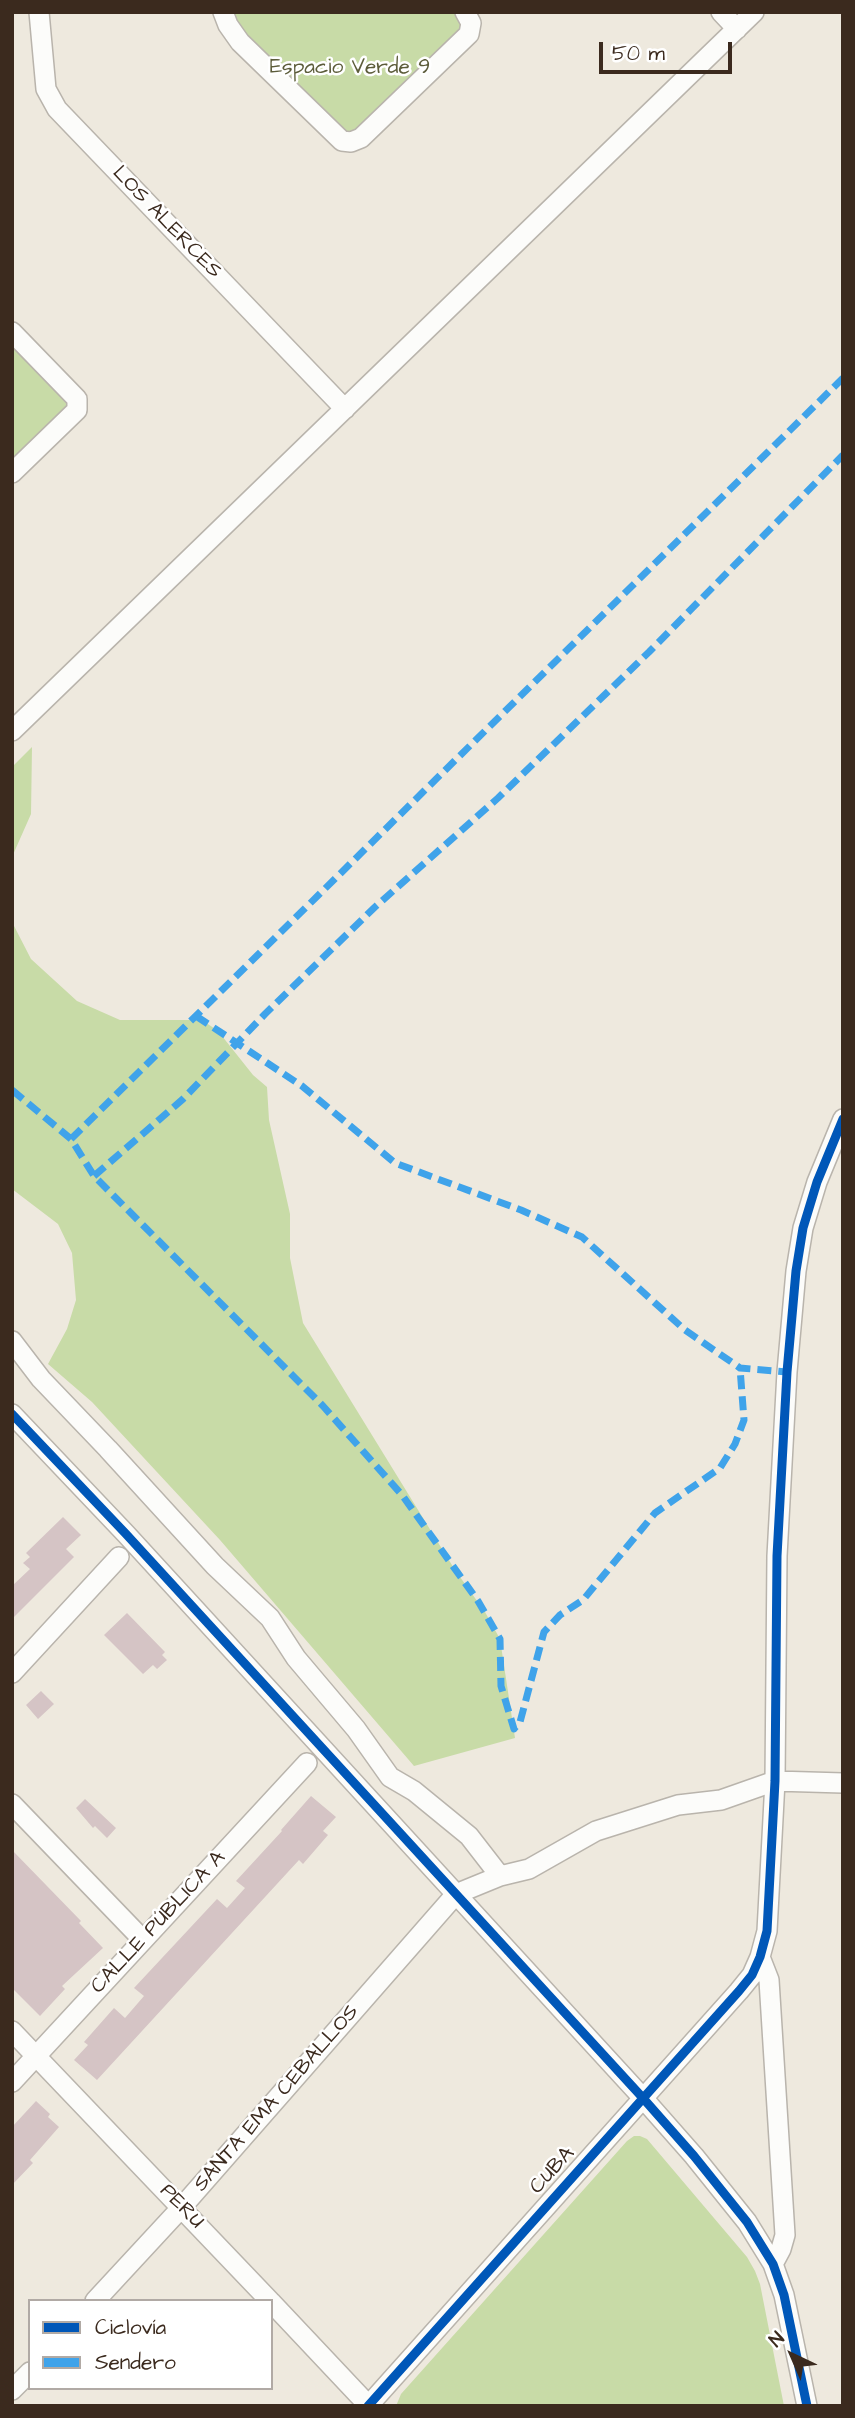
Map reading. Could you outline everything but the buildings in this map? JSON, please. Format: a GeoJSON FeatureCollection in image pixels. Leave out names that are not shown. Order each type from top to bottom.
{"type":"FeatureCollection","features":[{"type":"Feature","properties":{"kind":"street","name":"LOS ALERCES"},"geometry":{"type":"LineString","coordinates":[[39,12],[46,89],[57,109],[345,409]]}},
{"type":"Feature","properties":{"kind":"street"},"geometry":{"type":"LineString","coordinates":[[223,12],[228,26],[240,42],[342,141],[351,142],[361,138],[469,34],[471,23],[465,12]]}},
{"type":"Feature","properties":{"kind":"street"},"geometry":{"type":"LineString","coordinates":[[721,12],[737,29]]}},
{"type":"Feature","properties":{"kind":"street"},"geometry":{"type":"LineString","coordinates":[[12,731],[754,12]]}},
{"type":"Feature","properties":{"kind":"street"},"geometry":{"type":"LineString","coordinates":[[12,332],[77,399],[77,410],[12,472]]}},
{"type":"Feature","properties":{"kind":"street"},"geometry":{"type":"LineString","coordinates":[[773,2264],[785,2235],[768,1980],[760,1957],[767,1931],[775,1781],[777,1556],[787,1371],[796,1270],[803,1228],[817,1182],[843,1119]]}},
{"type":"Feature","properties":{"kind":"street"},"geometry":{"type":"LineString","coordinates":[[12,1341],[41,1378],[215,1566],[270,1618],[296,1658],[356,1729],[390,1777],[415,1791],[469,1836],[500,1876]]}},
{"type":"Feature","properties":{"kind":"street"},"geometry":{"type":"LineString","coordinates":[[12,1414],[642,2097],[747,2222],[773,2264],[784,2295],[807,2406]]}},
{"type":"Feature","properties":{"kind":"street"},"geometry":{"type":"LineString","coordinates":[[12,1673],[118,1557]]}},
{"type":"Feature","properties":{"kind":"street","name":"CALLE PÚBLICA A"},"geometry":{"type":"LineString","coordinates":[[12,2082],[307,1763]]}},
{"type":"Feature","properties":{"kind":"street"},"geometry":{"type":"LineString","coordinates":[[456,1894],[500,1876],[529,1869],[596,1831],[678,1805],[721,1800],[775,1781],[843,1783]]}},
{"type":"Feature","properties":{"kind":"street"},"geometry":{"type":"LineString","coordinates":[[12,1804],[143,1940]]}},
{"type":"Feature","properties":{"kind":"street","name":"SANTA EMA CEBALLOS"},"geometry":{"type":"LineString","coordinates":[[97,2299],[182,2207],[456,1894]]}},
{"type":"Feature","properties":{"kind":"street","name":"CUBA"},"geometry":{"type":"LineString","coordinates":[[368,2405],[739,1991],[752,1975],[760,1957]]}},
{"type":"Feature","properties":{"kind":"street","name":"PERU"},"geometry":{"type":"LineString","coordinates":[[12,2031],[269,2299]]}},
{"type":"Feature","properties":{"kind":"street","name":"PERU"},"geometry":{"type":"LineString","coordinates":[[273,2303],[368,2405]]}},
{"type":"Feature","properties":{"kind":"street"},"geometry":{"type":"LineString","coordinates":[[12,2390],[28,2373]]}},
{"type":"Feature","properties":{"kind":"green space","name":"Espacio Verde 9"},"geometry":{"type":"Polygon","coordinates":[[[223,12],[465,12],[471,23],[351,142],[223,12]]]}},
{"type":"Feature","properties":{"kind":"green space"},"geometry":{"type":"Polygon","coordinates":[[[12,332],[77,399],[12,472],[12,332]]]}},
{"type":"Feature","properties":{"kind":"green space"},"geometry":{"type":"Polygon","coordinates":[[[32,747],[31,814],[12,857],[12,767],[32,747]]]}},
{"type":"Feature","properties":{"kind":"green space"},"geometry":{"type":"Polygon","coordinates":[[[12,922],[31,959],[77,1001],[120,1020],[202,1020],[218,1031],[253,1075],[267,1087],[269,1120],[290,1214],[290,1258],[303,1323],[500,1639],[515,1738],[414,1766],[220,1540],[92,1402],[48,1364],[67,1329],[76,1300],[72,1253],[58,1224],[12,1189],[12,922]]]}},
{"type":"Feature","properties":{"kind":"green space"},"geometry":{"type":"Polygon","coordinates":[[[634,2136],[647,2139],[747,2257],[755,2271],[760,2284],[784,2406],[396,2406],[401,2394],[634,2136]]]}},
{"type":"Feature","properties":{"kind":"marked path"},"geometry":{"type":"LineString","coordinates":[[71,1139],[843,378]]}},
{"type":"Feature","properties":{"kind":"marked path"},"geometry":{"type":"LineString","coordinates":[[94,1176],[183,1099],[265,1014],[375,907],[498,798],[649,652],[843,455]]}},
{"type":"Feature","properties":{"kind":"marked path"},"geometry":{"type":"LineString","coordinates":[[196,1016],[302,1086],[395,1163],[521,1210],[582,1237],[685,1330],[740,1368],[787,1372]]}},
{"type":"Feature","properties":{"kind":"marked path"},"geometry":{"type":"LineString","coordinates":[[12,1090],[71,1139],[94,1176],[323,1406],[402,1495],[478,1601],[500,1639],[501,1686],[514,1729],[520,1722],[544,1632],[560,1615],[583,1600],[655,1513],[720,1468],[735,1444],[744,1420],[740,1368]]}},
{"type":"Feature","properties":{"kind":"cycle path"},"geometry":{"type":"LineString","coordinates":[[368,2406],[739,1991],[752,1975],[760,1957],[767,1931],[775,1781],[777,1556],[787,1372],[796,1271],[803,1228],[817,1182],[843,1119]]}},
{"type":"Feature","properties":{"kind":"cycle path"},"geometry":{"type":"LineString","coordinates":[[12,1414],[126,1534],[642,2097],[747,2222],[773,2264],[784,2295],[807,2406]]}}]}
